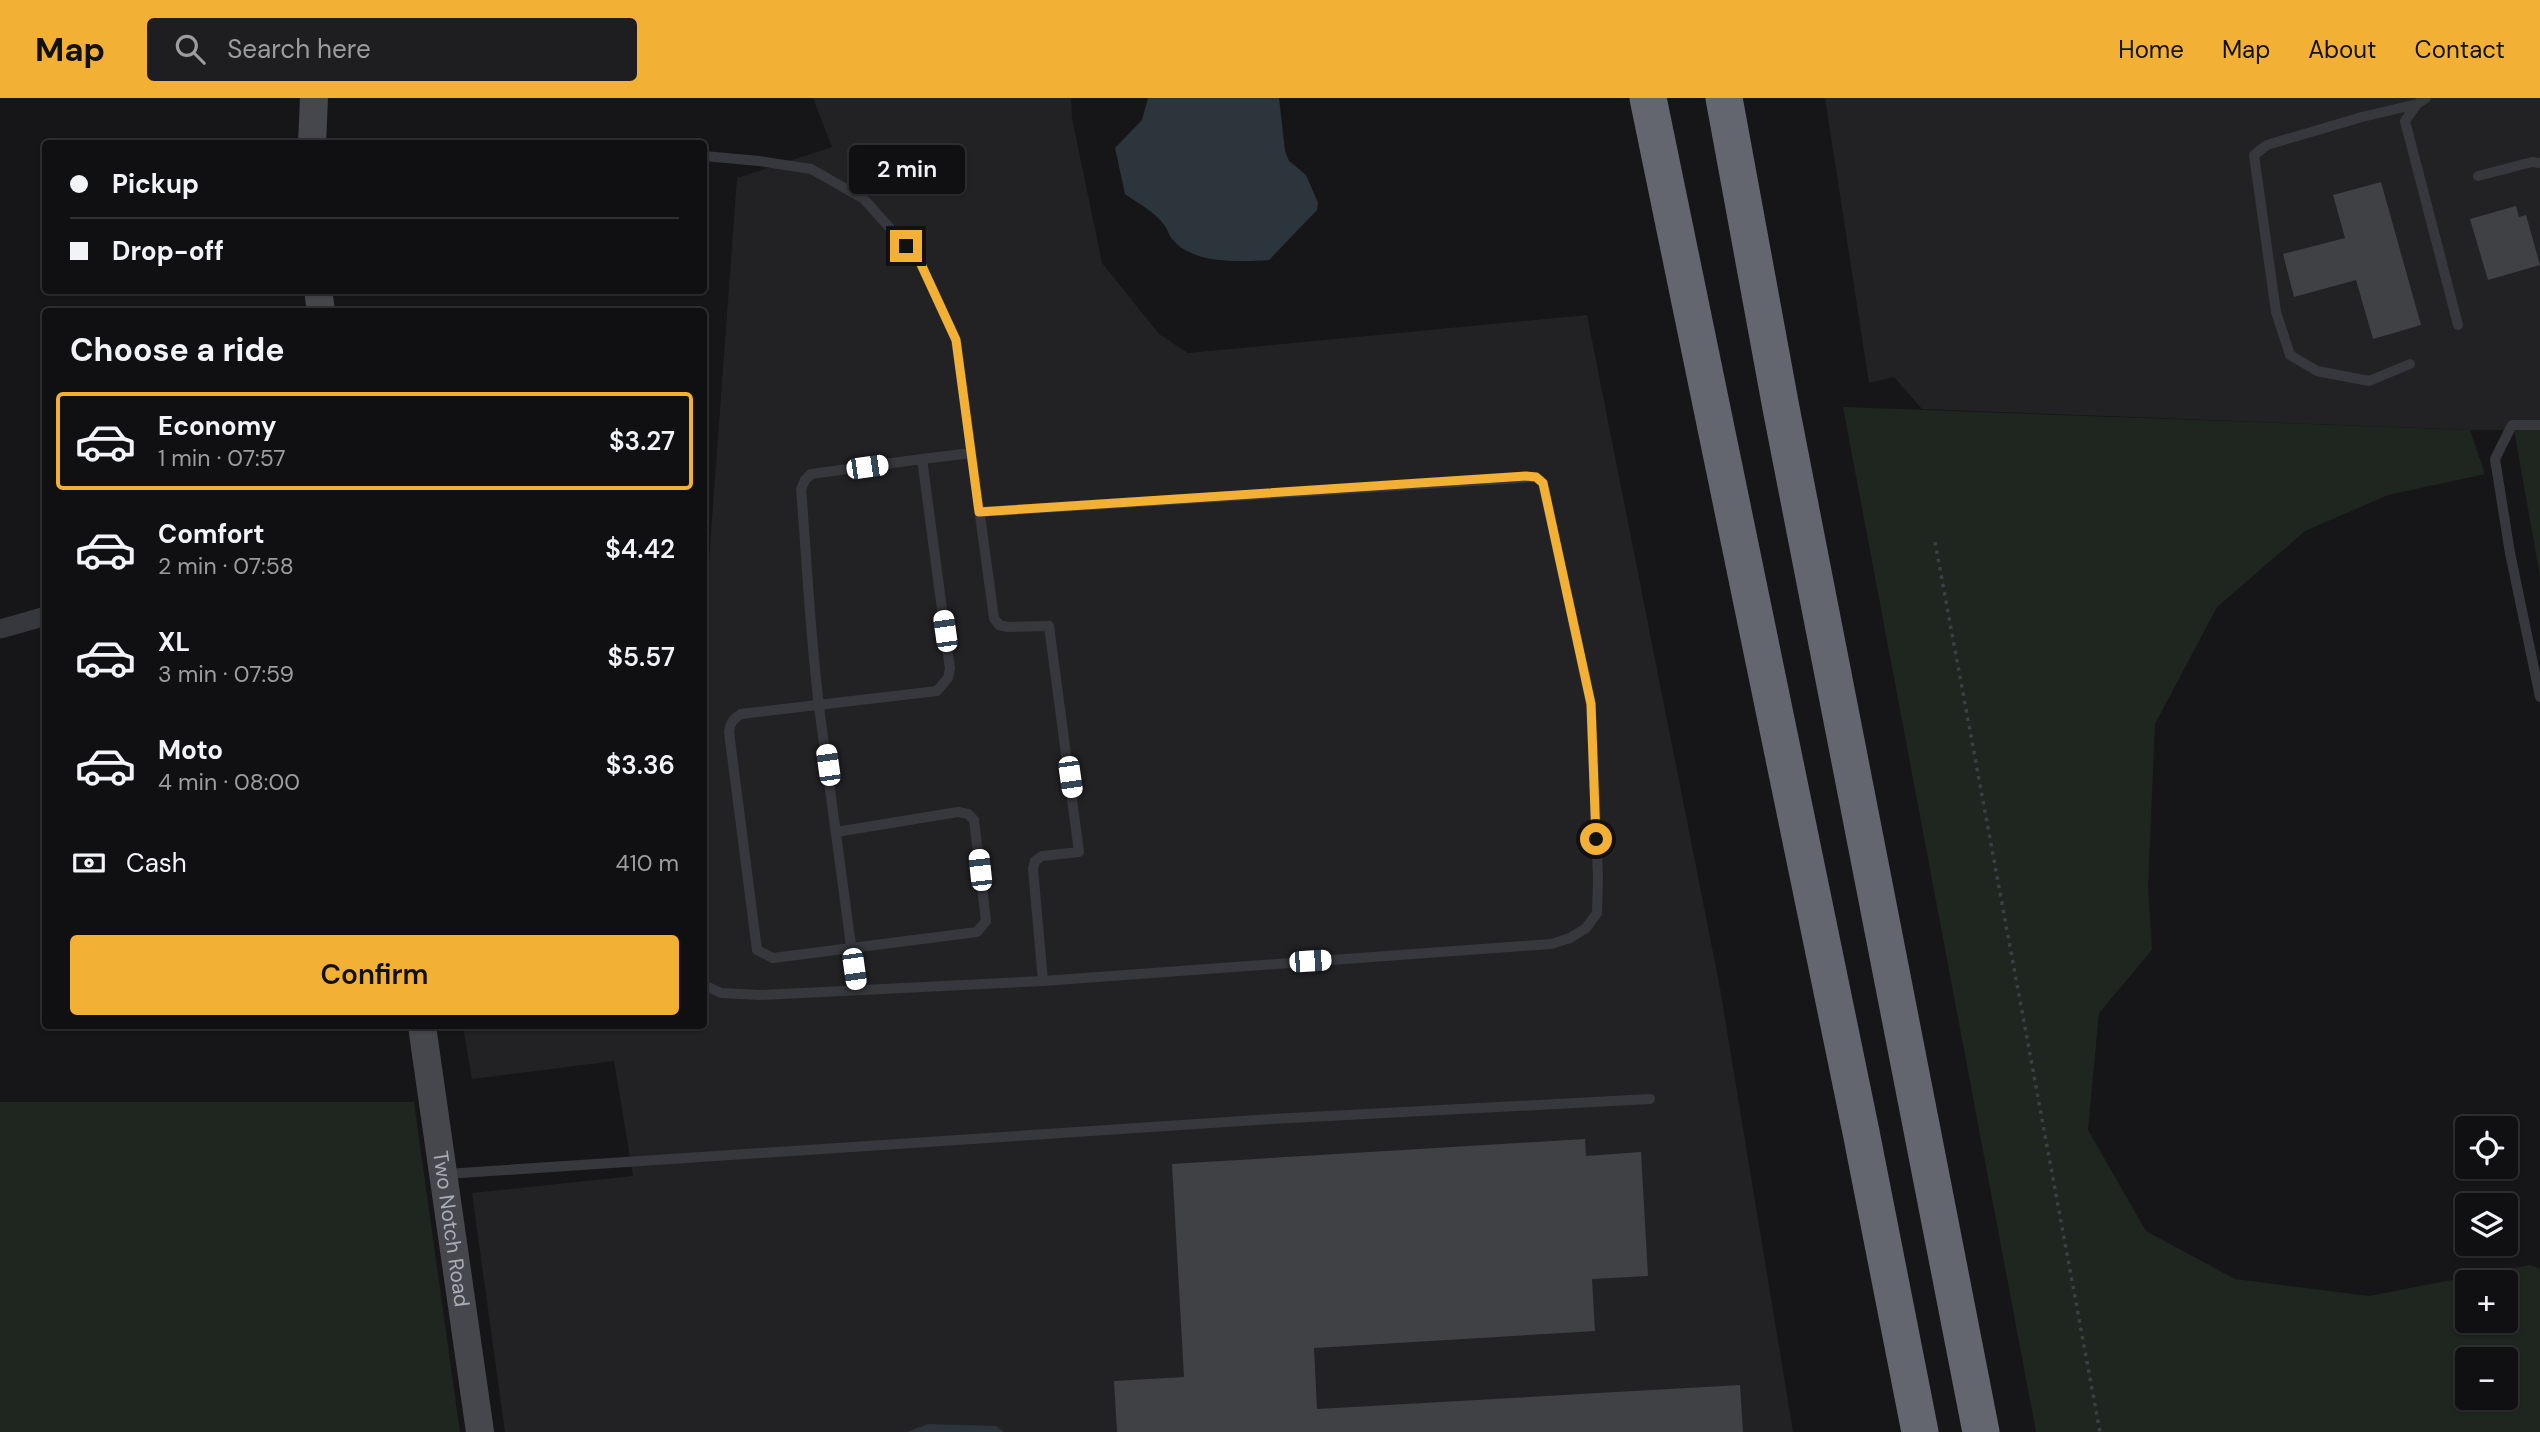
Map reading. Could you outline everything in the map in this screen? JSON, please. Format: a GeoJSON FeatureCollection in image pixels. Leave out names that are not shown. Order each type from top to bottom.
{"type":"FeatureCollection","features":[{"type":"Feature","properties":{"kind":"highway"},"geometry":{"type":"LineString","coordinates":[[1648,98],[1861,1132],[1920,1432]]}},
{"type":"Feature","properties":{"kind":"highway"},"geometry":{"type":"LineString","coordinates":[[1724,98],[1789,448],[1980,1432]]}},
{"type":"Feature","properties":{"kind":"street"},"geometry":{"type":"LineString","coordinates":[[312,140],[313,98]]}},
{"type":"Feature","properties":{"kind":"street"},"geometry":{"type":"LineString","coordinates":[[0,629],[42,617]]}},
{"type":"Feature","properties":{"kind":"street","name":"Two Notch Road"},"geometry":{"type":"LineString","coordinates":[[422,1029],[480,1432]]}},
{"type":"Feature","properties":{"kind":"lane"},"geometry":{"type":"LineString","coordinates":[[2422,101],[2405,121],[2458,325]]}},
{"type":"Feature","properties":{"kind":"lane"},"geometry":{"type":"LineString","coordinates":[[2410,364],[2370,381],[2317,371],[2290,355],[2276,312],[2254,155],[2267,145],[2422,101]]}},
{"type":"Feature","properties":{"kind":"lane"},"geometry":{"type":"LineString","coordinates":[[707,156],[811,169],[864,199],[920,262],[956,340],[994,618],[999,625],[1008,627],[1049,626],[1073,796],[1079,852],[1042,856],[1035,861],[1033,869],[1043,981]]}},
{"type":"Feature","properties":{"kind":"lane"},"geometry":{"type":"LineString","coordinates":[[2479,176],[2532,162],[2540,163]]}},
{"type":"Feature","properties":{"kind":"lane"},"geometry":{"type":"LineString","coordinates":[[2540,425],[2512,425],[2495,459],[2510,553],[2540,697]]}},
{"type":"Feature","properties":{"kind":"lane"},"geometry":{"type":"LineString","coordinates":[[857,990],[819,705],[801,489],[811,474],[971,453]]}},
{"type":"Feature","properties":{"kind":"lane"},"geometry":{"type":"LineString","coordinates":[[835,832],[958,812],[968,814],[974,820],[986,921],[984,926],[977,932],[773,958],[757,950],[743,847],[729,732],[730,724],[741,714],[937,691],[948,678],[950,669],[922,459]]}},
{"type":"Feature","properties":{"kind":"lane"},"geometry":{"type":"LineString","coordinates":[[707,986],[721,993],[760,995],[1043,981],[1551,944],[1570,938],[1586,928],[1597,913],[1591,704],[1543,483],[1536,477],[979,512]]}},
{"type":"Feature","properties":{"kind":"lane"},"geometry":{"type":"LineString","coordinates":[[442,1175],[1272,1119],[1650,1099]]}},
{"type":"Feature","properties":{"kind":"path"},"geometry":{"type":"LineString","coordinates":[[1936,542],[2100,1432]]}},
{"type":"Feature","properties":{"kind":"shaded area"},"geometry":{"type":"Polygon","coordinates":[[[813,98],[1071,98],[1072,118],[1102,263],[1159,334],[1188,353],[1587,315],[1720,988],[1793,1432],[505,1432],[472,1193],[633,1176],[614,1061],[472,1079],[464,1029],[707,1029],[707,587],[737,178],[832,147],[813,98]]]}},
{"type":"Feature","properties":{"kind":"shaded area"},"geometry":{"type":"Polygon","coordinates":[[[1148,98],[1279,98],[1285,151],[1289,161],[1306,175],[1318,203],[1317,210],[1269,260],[1218,260],[1192,254],[1182,248],[1156,216],[1125,194],[1115,148],[1142,120],[1148,98]]]}},
{"type":"Feature","properties":{"kind":"shaded area"},"geometry":{"type":"Polygon","coordinates":[[[1825,98],[2540,98],[2540,430],[2470,430],[1922,409],[1894,377],[1869,383],[1825,98]]]}},
{"type":"Feature","properties":{"kind":"shaded area"},"geometry":{"type":"Polygon","coordinates":[[[1843,407],[2470,430],[2485,474],[2388,495],[2305,531],[2217,607],[2155,724],[2148,886],[2152,950],[2099,1013],[2088,1130],[2146,1231],[2235,1279],[2369,1296],[2455,1279],[2455,1333],[2518,1333],[2518,1270],[2504,1270],[2530,1265],[2540,1269],[2540,1432],[2036,1432],[1843,407]]]}},
{"type":"Feature","properties":{"kind":"shaded area"},"geometry":{"type":"Polygon","coordinates":[[[2514,430],[2540,430],[2540,576],[2514,430]]]}},
{"type":"Feature","properties":{"kind":"shaded area"},"geometry":{"type":"Polygon","coordinates":[[[0,1102],[414,1102],[460,1432],[0,1432],[0,1102]]]}},
{"type":"Feature","properties":{"kind":"shaded area"},"geometry":{"type":"Polygon","coordinates":[[[928,1424],[996,1426],[1004,1432],[907,1432],[928,1424]]]}},
{"type":"Feature","properties":{"kind":"building"},"geometry":{"type":"Polygon","coordinates":[[[2381,182],[2421,325],[2373,339],[2356,280],[2294,297],[2283,254],[2345,238],[2333,195],[2381,182]]]}},
{"type":"Feature","properties":{"kind":"building"},"geometry":{"type":"Polygon","coordinates":[[[2516,206],[2519,217],[2526,215],[2540,265],[2488,280],[2470,219],[2516,206]]]}},
{"type":"Feature","properties":{"kind":"building"},"geometry":{"type":"Polygon","coordinates":[[[1585,1139],[1586,1156],[1641,1152],[1648,1276],[1592,1279],[1595,1331],[1314,1348],[1317,1409],[1740,1385],[1743,1432],[1117,1432],[1114,1381],[1184,1377],[1172,1164],[1585,1139]]]}},
{"type":"Feature","properties":{"kind":"route"},"geometry":{"type":"LineString","coordinates":[[906,246],[920,262],[956,340],[979,512],[1526,476],[1536,477],[1543,483],[1591,704],[1596,839]]}}]}
